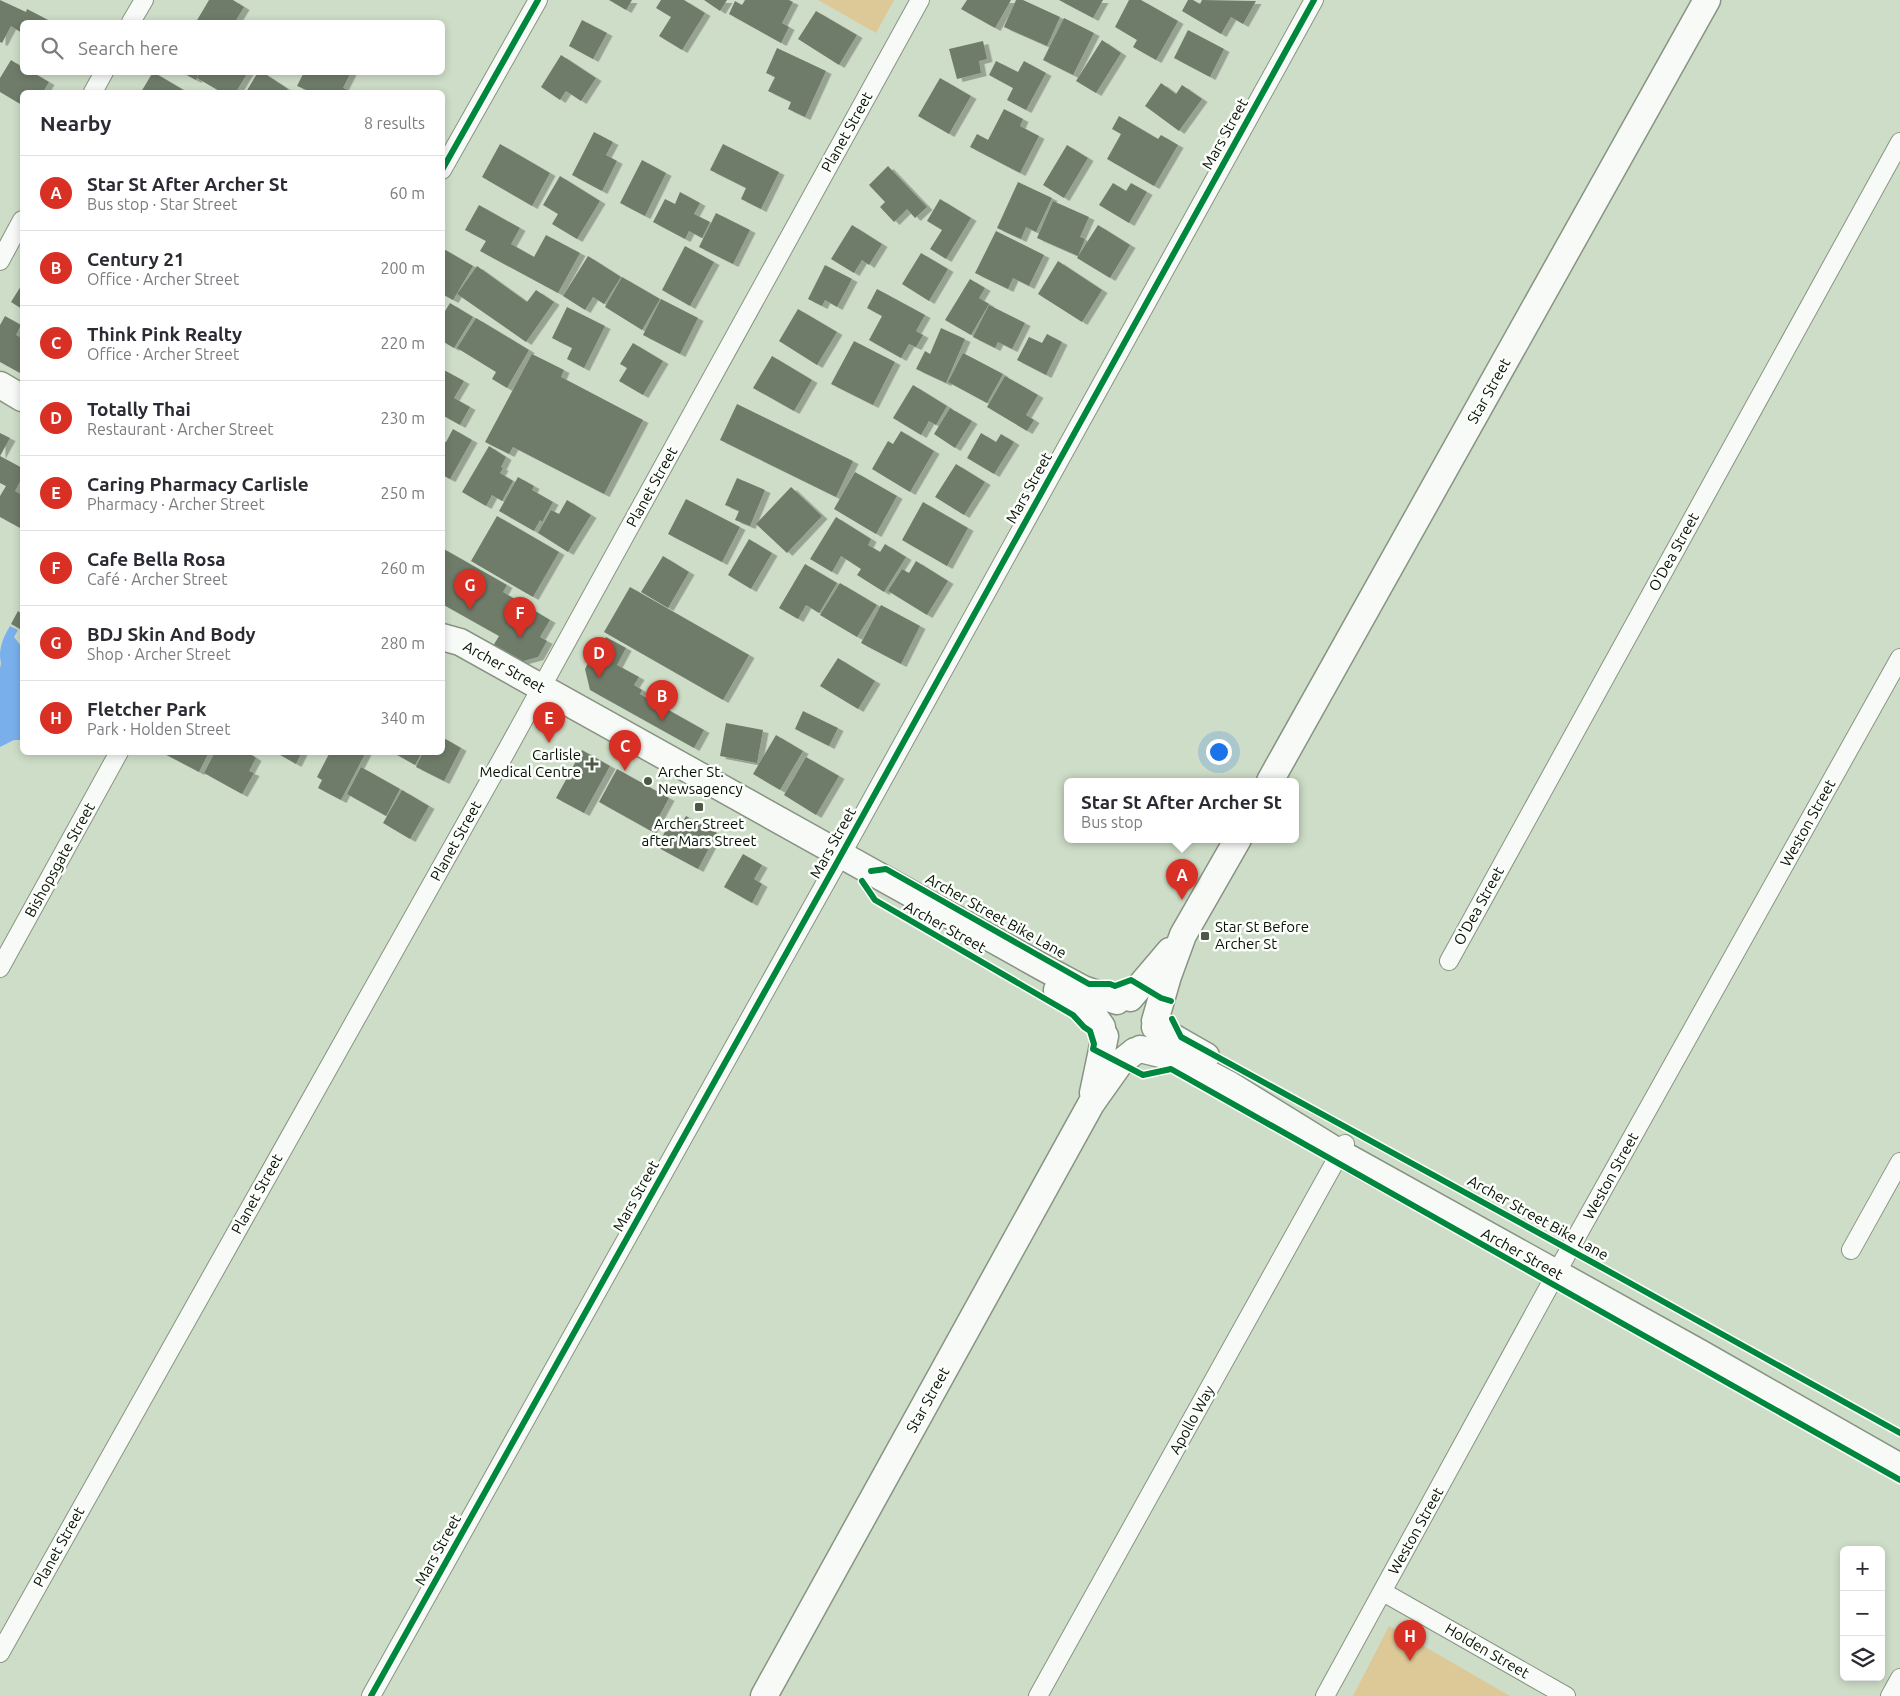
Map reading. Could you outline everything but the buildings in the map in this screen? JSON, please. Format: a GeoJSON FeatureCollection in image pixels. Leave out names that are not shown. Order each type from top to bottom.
{"type":"FeatureCollection","features":[{"type":"Feature","properties":{"kind":"main road","name":"Star Street"},"geometry":{"type":"LineString","coordinates":[[1272,778],[1707,0]]}},
{"type":"Feature","properties":{"kind":"main road"},"geometry":{"type":"LineString","coordinates":[[0,385],[20,397]]}},
{"type":"Feature","properties":{"kind":"main road"},"geometry":{"type":"LineString","coordinates":[[0,402],[20,413]]}},
{"type":"Feature","properties":{"kind":"main road","name":"Archer Street"},"geometry":{"type":"LineString","coordinates":[[445,639],[460,642],[538,694]]}},
{"type":"Feature","properties":{"kind":"main road","name":"Archer Street"},"geometry":{"type":"LineString","coordinates":[[445,647],[452,655],[538,694],[838,860],[1083,989],[1124,1000]]}},
{"type":"Feature","properties":{"kind":"main road"},"geometry":{"type":"LineString","coordinates":[[1184,935],[1124,1000],[1106,1012],[1104,1032],[1110,1044],[1117,1049],[1126,1051],[1138,1050],[1148,1043],[1153,1036],[1166,983],[1184,935],[1236,843]]}},
{"type":"Feature","properties":{"kind":"main road","name":"Archer Street"},"geometry":{"type":"LineString","coordinates":[[838,860],[1070,998],[1092,1013],[1104,1032]]}},
{"type":"Feature","properties":{"kind":"main road"},"geometry":{"type":"LineString","coordinates":[[1124,1000],[1139,1000],[1147,1005],[1152,1012],[1155,1024]]}},
{"type":"Feature","properties":{"kind":"main road","name":"Archer Street"},"geometry":{"type":"LineString","coordinates":[[1155,1024],[1236,1074],[1343,1148]]}},
{"type":"Feature","properties":{"kind":"main road","name":"Star Street"},"geometry":{"type":"LineString","coordinates":[[1091,1104],[1104,1032]]}},
{"type":"Feature","properties":{"kind":"main road","name":"Archer Street"},"geometry":{"type":"LineString","coordinates":[[1138,1050],[1169,1056],[1190,1064],[1560,1267],[1900,1448]]}},
{"type":"Feature","properties":{"kind":"main road","name":"Star Street"},"geometry":{"type":"LineString","coordinates":[[764,1696],[1091,1104],[1120,1063],[1138,1050]]}},
{"type":"Feature","properties":{"kind":"main road","name":"Archer Street"},"geometry":{"type":"LineString","coordinates":[[1560,1267],[1700,1353],[1900,1467]]}},
{"type":"Feature","properties":{"kind":"street"},"geometry":{"type":"LineString","coordinates":[[132,20],[144,0]]}},
{"type":"Feature","properties":{"kind":"street"},"geometry":{"type":"LineString","coordinates":[[445,165],[538,0]]}},
{"type":"Feature","properties":{"kind":"street","name":"Planet Street"},"geometry":{"type":"LineString","coordinates":[[0,1653],[538,694],[920,0]]}},
{"type":"Feature","properties":{"kind":"street","name":"Mars Street"},"geometry":{"type":"LineString","coordinates":[[371,1696],[838,860],[1314,0]]}},
{"type":"Feature","properties":{"kind":"street"},"geometry":{"type":"LineString","coordinates":[[94,90],[102,75]]}},
{"type":"Feature","properties":{"kind":"street","name":"O'Dea Street"},"geometry":{"type":"LineString","coordinates":[[1449,961],[1900,142]]}},
{"type":"Feature","properties":{"kind":"street"},"geometry":{"type":"LineString","coordinates":[[0,261],[20,224]]}},
{"type":"Feature","properties":{"kind":"street","name":"Weston Street"},"geometry":{"type":"LineString","coordinates":[[1325,1696],[1560,1267],[1900,658]]}},
{"type":"Feature","properties":{"kind":"street","name":"Bishopsgate Street"},"geometry":{"type":"LineString","coordinates":[[0,968],[117,755]]}},
{"type":"Feature","properties":{"kind":"street","name":"Apollo Way"},"geometry":{"type":"LineString","coordinates":[[1038,1696],[1343,1148]]}},
{"type":"Feature","properties":{"kind":"street"},"geometry":{"type":"LineString","coordinates":[[1851,1250],[1900,1162]]}},
{"type":"Feature","properties":{"kind":"street","name":"Holden Street"},"geometry":{"type":"LineString","coordinates":[[1382,1592],[1566,1696]]}},
{"type":"Feature","properties":{"kind":"street"},"geometry":{"type":"LineString","coordinates":[[1890,1696],[1900,1678]]}},
{"type":"Feature","properties":{"kind":"shaded area"},"geometry":{"type":"Polygon","coordinates":[[[818,0],[894,0],[876,33],[818,0]]]}},
{"type":"Feature","properties":{"kind":"shaded area"},"geometry":{"type":"Polygon","coordinates":[[[1389,1626],[1510,1696],[1353,1696],[1389,1626]]]}},
{"type":"Feature","properties":{"kind":"water"},"geometry":{"type":"Polygon","coordinates":[[[10,626],[18,630],[14,637],[20,644],[20,740],[14,740],[0,747],[0,651],[10,626]]]}},
{"type":"Feature","properties":{"kind":"cycle path"},"geometry":{"type":"LineString","coordinates":[[445,165],[538,0]]}},
{"type":"Feature","properties":{"kind":"cycle path"},"geometry":{"type":"LineString","coordinates":[[371,1696],[835,866],[1314,0]]}},
{"type":"Feature","properties":{"kind":"cycle path","name":"Archer Street Bike Lane"},"geometry":{"type":"LineString","coordinates":[[871,871],[886,869],[1089,984],[1110,984],[1115,986],[1131,980],[1161,998],[1171,1001]]}},
{"type":"Feature","properties":{"kind":"cycle path"},"geometry":{"type":"LineString","coordinates":[[862,881],[875,900],[1073,1015],[1090,1031],[1094,1044],[1093,1049],[1143,1075],[1171,1069],[1900,1480]]}},
{"type":"Feature","properties":{"kind":"cycle path","name":"Archer Street Bike Lane"},"geometry":{"type":"LineString","coordinates":[[1172,1019],[1181,1037],[1900,1433]]}},
{"type":"Feature","properties":{"kind":"place","name":"BDJ Skin And Body"},"geometry":{"type":"Point","coordinates":[470,610]}},
{"type":"Feature","properties":{"kind":"place","name":"Cafe Bella Rosa"},"geometry":{"type":"Point","coordinates":[520,638]}},
{"type":"Feature","properties":{"kind":"place","name":"Totally Thai"},"geometry":{"type":"Point","coordinates":[599,678]}},
{"type":"Feature","properties":{"kind":"place","name":"Century 21"},"geometry":{"type":"Point","coordinates":[662,721]}},
{"type":"Feature","properties":{"kind":"place","name":"Caring Pharmacy Carlisle"},"geometry":{"type":"Point","coordinates":[549,743]}},
{"type":"Feature","properties":{"kind":"place","name":"Carlisle Medical Centre"},"geometry":{"type":"Point","coordinates":[592,764]}},
{"type":"Feature","properties":{"kind":"place","name":"Think Pink Realty"},"geometry":{"type":"Point","coordinates":[625,771]}},
{"type":"Feature","properties":{"kind":"place","name":"Archer St. Newsagency"},"geometry":{"type":"Point","coordinates":[648,781]}},
{"type":"Feature","properties":{"kind":"place","name":"Archer Street after Mars Street"},"geometry":{"type":"Point","coordinates":[699,807]}},
{"type":"Feature","properties":{"kind":"place","name":"Star St After Archer St"},"geometry":{"type":"Point","coordinates":[1182,900]}},
{"type":"Feature","properties":{"kind":"place","name":"Star St Before Archer St"},"geometry":{"type":"Point","coordinates":[1205,936]}},
{"type":"Feature","properties":{"kind":"place","name":"Fletcher Park"},"geometry":{"type":"Point","coordinates":[1410,1661]}}]}
